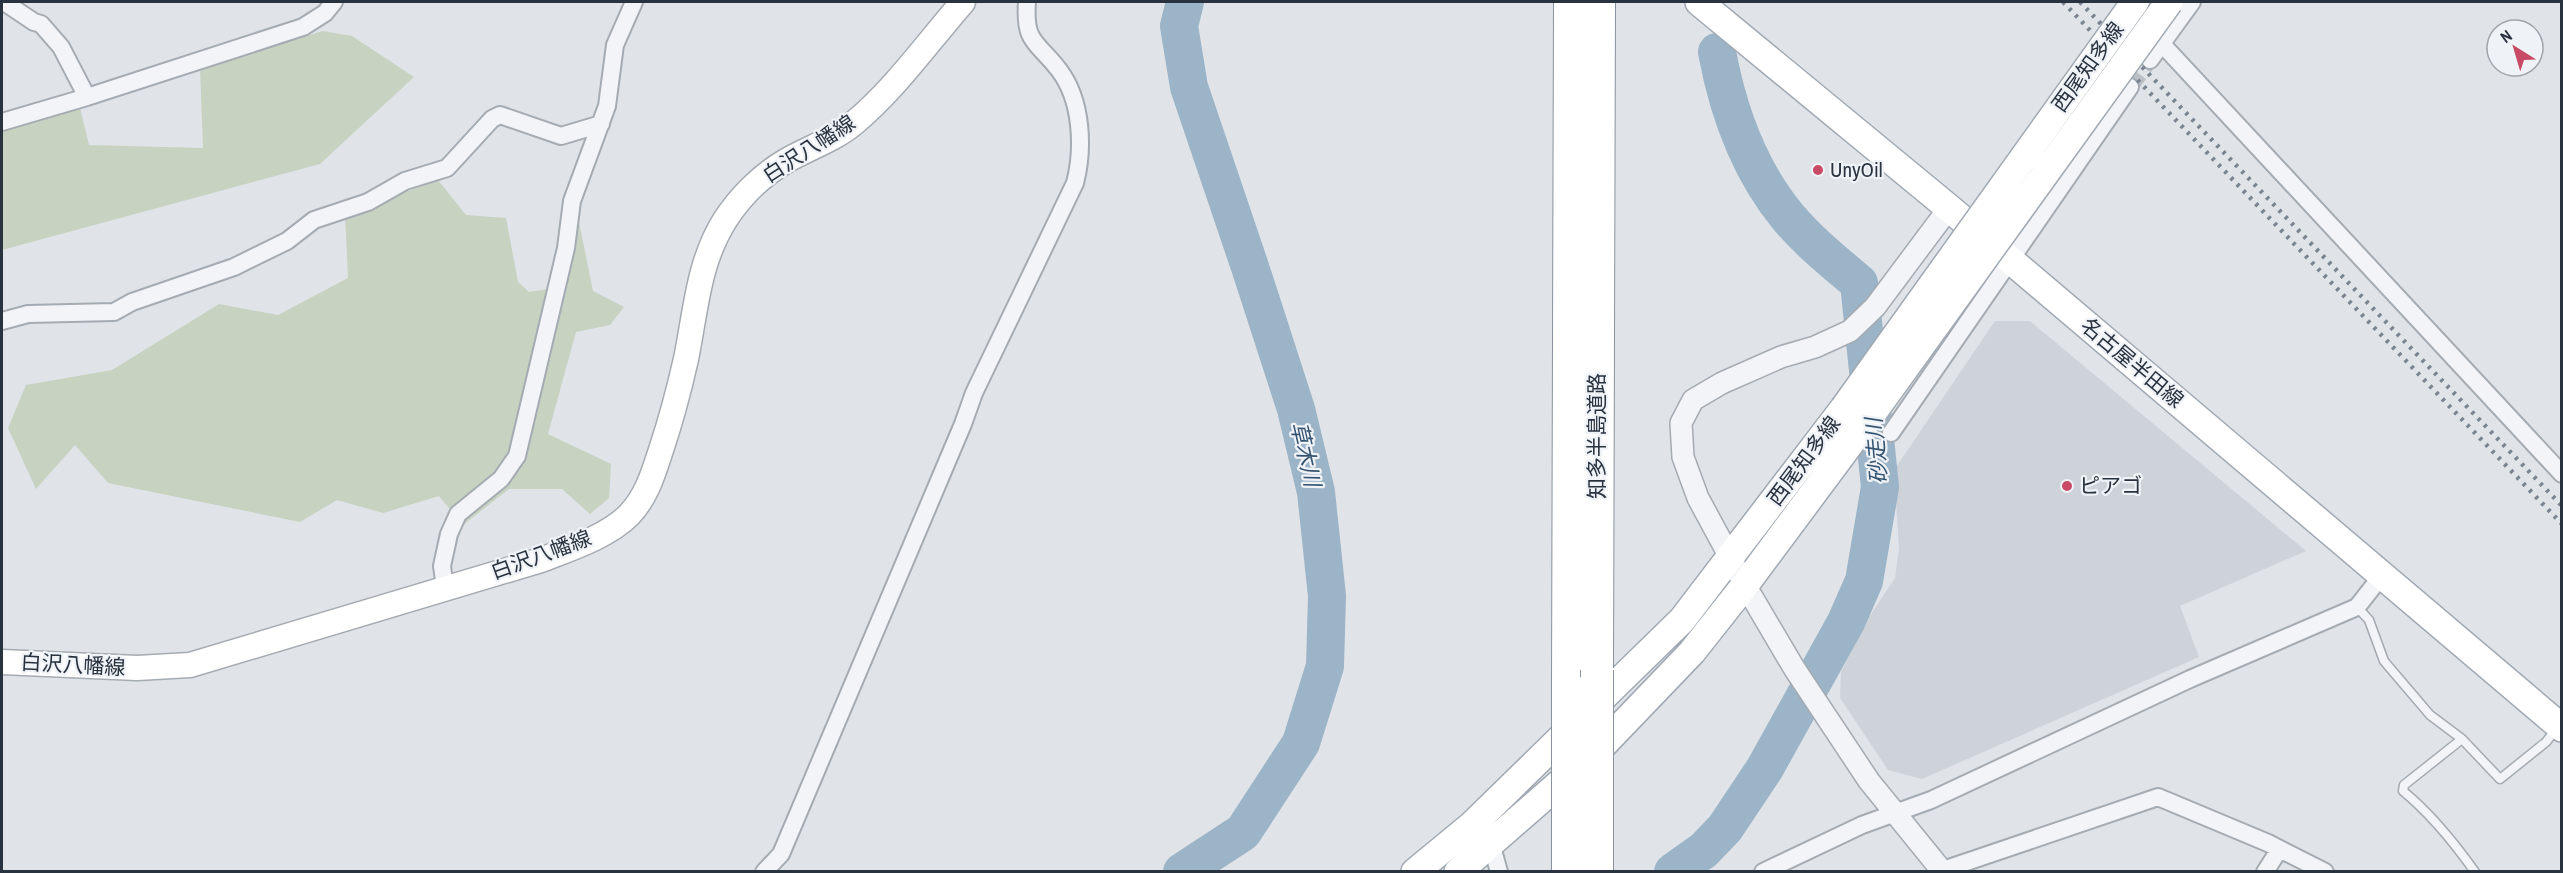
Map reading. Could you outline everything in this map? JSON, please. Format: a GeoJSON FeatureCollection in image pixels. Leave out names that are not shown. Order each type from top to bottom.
{"type":"FeatureCollection","features":[{"type":"Feature","properties":{"kind":"highway","name":"知多半島道路"},"geometry":{"type":"LineString","coordinates":[[1568,872],[1570,2]]}},
{"type":"Feature","properties":{"kind":"highway","name":"知多半島道路"},"geometry":{"type":"LineString","coordinates":[[1597,872],[1599,2]]}},
{"type":"Feature","properties":{"kind":"main road","name":"白沢八幡線"},"geometry":{"type":"LineString","coordinates":[[2,662],[137,668],[190,665],[402,603],[571,549],[611,528],[628,515],[649,488],[673,413],[704,263],[712,241],[726,218],[749,190],[771,170],[842,132],[854,123],[880,97],[963,2]]}},
{"type":"Feature","properties":{"kind":"main road","name":"名古屋半田線"},"geometry":{"type":"LineString","coordinates":[[1700,2],[1949,208],[2383,574],[2560,727]]}},
{"type":"Feature","properties":{"kind":"main road","name":"西尾知多線"},"geometry":{"type":"LineString","coordinates":[[1458,872],[1599,749],[1692,652],[1745,585],[1854,417],[2135,2]]}},
{"type":"Feature","properties":{"kind":"main road","name":"西尾知多線"},"geometry":{"type":"LineString","coordinates":[[1415,872],[1472,825],[1674,628],[1730,559],[1854,417],[2169,2]]}},
{"type":"Feature","properties":{"kind":"street"},"geometry":{"type":"LineString","coordinates":[[4,2],[34,22],[41,24],[62,47],[87,97]]}},
{"type":"Feature","properties":{"kind":"street"},"geometry":{"type":"LineString","coordinates":[[2,122],[303,27],[325,13],[334,2]]}},
{"type":"Feature","properties":{"kind":"street"},"geometry":{"type":"LineString","coordinates":[[445,588],[442,566],[449,534],[458,514],[501,479],[517,456],[566,248],[573,201],[607,106],[615,45],[634,2]]}},
{"type":"Feature","properties":{"kind":"street"},"geometry":{"type":"LineString","coordinates":[[764,872],[781,854],[963,424],[974,393],[1075,183],[1081,150],[1075,103],[1060,71],[1033,43],[1026,21],[1027,2]]}},
{"type":"Feature","properties":{"kind":"street"},"geometry":{"type":"LineString","coordinates":[[2150,60],[2192,2]]}},
{"type":"Feature","properties":{"kind":"street"},"geometry":{"type":"LineString","coordinates":[[2162,44],[2562,474]]}},
{"type":"Feature","properties":{"kind":"street"},"geometry":{"type":"LineString","coordinates":[[1891,433],[2130,87]]}},
{"type":"Feature","properties":{"kind":"street"},"geometry":{"type":"LineString","coordinates":[[2,321],[28,314],[114,312],[132,302],[234,267],[287,241],[314,220],[368,202],[405,182],[447,168],[492,119],[500,115],[561,135],[601,124]]}},
{"type":"Feature","properties":{"kind":"street"},"geometry":{"type":"LineString","coordinates":[[1949,208],[1875,307],[1850,332],[1815,347],[1781,357],[1722,383],[1693,400],[1681,423],[1683,457],[1698,498],[1730,559],[1821,710],[1869,781],[1940,871],[2046,837],[2158,797],[2268,843],[2325,872]]}},
{"type":"Feature","properties":{"kind":"street"},"geometry":{"type":"LineString","coordinates":[[1763,872],[1893,812],[1930,800],[2174,687],[2357,607],[2383,574]]}},
{"type":"Feature","properties":{"kind":"street"},"geometry":{"type":"LineString","coordinates":[[1491,843],[1499,872]]}},
{"type":"Feature","properties":{"kind":"street"},"geometry":{"type":"LineString","coordinates":[[2265,872],[2279,850]]}},
{"type":"Feature","properties":{"kind":"lane"},"geometry":{"type":"LineString","coordinates":[[2357,607],[2369,620],[2384,662],[2430,715],[2462,739],[2500,779],[2546,742],[2560,727]]}},
{"type":"Feature","properties":{"kind":"lane"},"geometry":{"type":"LineString","coordinates":[[2462,739],[2404,785],[2403,791],[2421,806],[2452,839],[2475,872]]}},
{"type":"Feature","properties":{"kind":"shaded area"},"geometry":{"type":"Polygon","coordinates":[[[1995,321],[2030,321],[2306,551],[2180,606],[2199,657],[1922,779],[1888,770],[1840,698],[1841,672],[1869,617],[1895,578],[1899,548],[1894,470],[1995,321]]]}},
{"type":"Feature","properties":{"kind":"green space"},"geometry":{"type":"Polygon","coordinates":[[[323,31],[352,36],[414,77],[320,164],[2,250],[2,130],[80,108],[89,145],[203,148],[200,69],[323,31]]]}},
{"type":"Feature","properties":{"kind":"green space"},"geometry":{"type":"Polygon","coordinates":[[[438,180],[466,215],[506,218],[518,282],[529,292],[566,286],[578,217],[593,291],[624,307],[610,325],[576,332],[548,434],[611,464],[609,498],[590,514],[562,489],[509,489],[463,525],[439,496],[383,513],[337,500],[300,522],[108,483],[75,445],[36,489],[8,428],[26,385],[112,370],[219,304],[278,315],[348,278],[345,214],[438,180]]]}},
{"type":"Feature","properties":{"kind":"waterway","name":"草木川"},"geometry":{"type":"LineString","coordinates":[[1182,872],[1243,832],[1301,743],[1325,666],[1327,596],[1316,492],[1296,409],[1189,87],[1179,26],[1185,2]]}},
{"type":"Feature","properties":{"kind":"waterway","name":"砂走川"},"geometry":{"type":"LineString","coordinates":[[1673,872],[1704,850],[1725,828],[1765,768],[1846,622],[1864,581],[1880,487],[1859,283],[1822,252],[1796,226],[1762,180],[1734,118],[1717,52]]}},
{"type":"Feature","properties":{"kind":"tunnel"},"geometry":{"type":"LineString","coordinates":[[2130,87],[2150,60]]}},
{"type":"Feature","properties":{"kind":"railway"},"geometry":{"type":"LineString","coordinates":[[2063,2],[2562,524]]}},
{"type":"Feature","properties":{"kind":"railway"},"geometry":{"type":"LineString","coordinates":[[2080,2],[2562,506]]}},
{"type":"Feature","properties":{"kind":"place","name":"UnyOil"},"geometry":{"type":"Point","coordinates":[1818,170]}},
{"type":"Feature","properties":{"kind":"place","name":"ピアゴ"},"geometry":{"type":"Point","coordinates":[2067,486]}}]}
